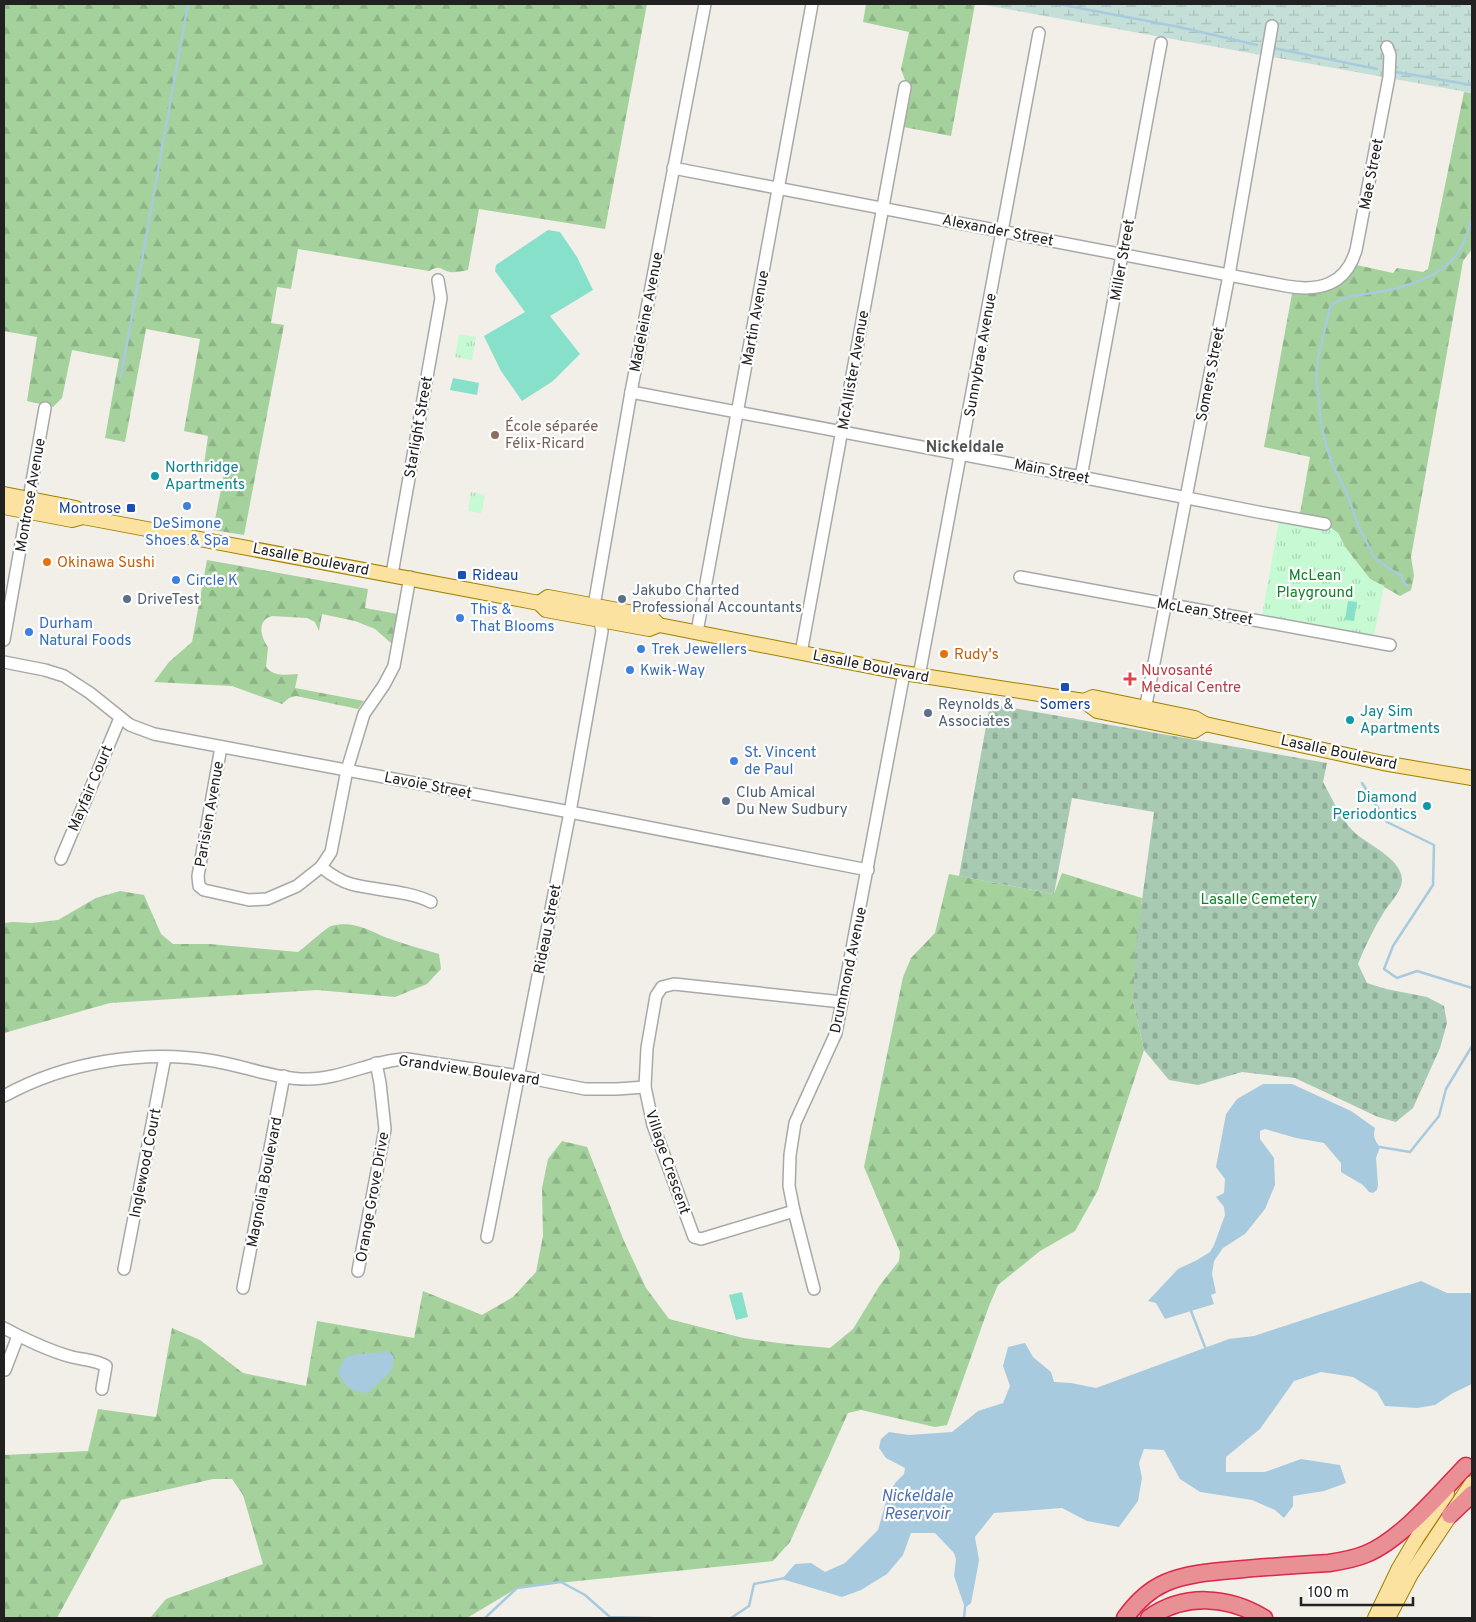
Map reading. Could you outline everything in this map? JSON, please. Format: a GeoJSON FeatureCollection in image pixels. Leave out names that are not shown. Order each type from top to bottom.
{"type":"FeatureCollection","features":[{"type":"Feature","properties":{"kind":"highway"},"geometry":{"type":"LineString","coordinates":[[1125,1618],[1135,1605],[1150,1592],[1164,1583],[1180,1578],[1211,1572],[1329,1563],[1348,1560],[1366,1554],[1381,1547],[1399,1534],[1469,1462]]}},
{"type":"Feature","properties":{"kind":"highway"},"geometry":{"type":"LineString","coordinates":[[1450,1515],[1472,1494]]}},
{"type":"Feature","properties":{"kind":"highway"},"geometry":{"type":"LineString","coordinates":[[1149,1618],[1171,1606],[1206,1600],[1223,1601],[1264,1618]]}},
{"type":"Feature","properties":{"kind":"main road","name":"Lasalle Boulevard"},"geometry":{"type":"LineString","coordinates":[[4,494],[29,505]]}},
{"type":"Feature","properties":{"kind":"main road","name":"Lasalle Boulevard"},"geometry":{"type":"LineString","coordinates":[[4,507],[29,505],[76,508],[83,517],[410,577],[540,603],[546,610],[600,621],[648,629],[659,625],[919,676],[1084,701],[1093,697],[1144,714],[1195,718],[1205,724],[1384,762],[1472,778]]}},
{"type":"Feature","properties":{"kind":"main road","name":"Lasalle Boulevard"},"geometry":{"type":"LineString","coordinates":[[540,603],[548,597],[597,606],[650,616],[659,625]]}},
{"type":"Feature","properties":{"kind":"main road"},"geometry":{"type":"LineString","coordinates":[[1374,1618],[1413,1544],[1469,1462]]}},
{"type":"Feature","properties":{"kind":"main road"},"geometry":{"type":"LineString","coordinates":[[1388,1618],[1411,1574],[1472,1483]]}},
{"type":"Feature","properties":{"kind":"street","name":"Madeleine Avenue"},"geometry":{"type":"LineString","coordinates":[[600,621],[595,600],[631,392],[705,4]]}},
{"type":"Feature","properties":{"kind":"street","name":"Martin Avenue"},"geometry":{"type":"LineString","coordinates":[[698,632],[812,4]]}},
{"type":"Feature","properties":{"kind":"street","name":"Somers Street"},"geometry":{"type":"LineString","coordinates":[[1144,714],[1229,275],[1272,26]]}},
{"type":"Feature","properties":{"kind":"street","name":"Sunnybrae Avenue"},"geometry":{"type":"LineString","coordinates":[[919,676],[962,454],[1039,33]]}},
{"type":"Feature","properties":{"kind":"street","name":"Miller Street"},"geometry":{"type":"LineString","coordinates":[[1081,477],[1161,43]]}},
{"type":"Feature","properties":{"kind":"street","name":"Mae Street"},"geometry":{"type":"LineString","coordinates":[[1322,286],[1333,282],[1346,272],[1354,260],[1389,77],[1390,55],[1387,47]]}},
{"type":"Feature","properties":{"kind":"street","name":"McAllister Avenue"},"geometry":{"type":"LineString","coordinates":[[800,653],[905,87]]}},
{"type":"Feature","properties":{"kind":"street","name":"Alexander Street"},"geometry":{"type":"LineString","coordinates":[[674,168],[1297,288],[1322,286]]}},
{"type":"Feature","properties":{"kind":"street","name":"Starlight Street"},"geometry":{"type":"LineString","coordinates":[[392,574],[441,298],[438,280]]}},
{"type":"Feature","properties":{"kind":"street","name":"Main Street"},"geometry":{"type":"LineString","coordinates":[[631,392],[1325,524]]}},
{"type":"Feature","properties":{"kind":"street","name":"Montrose Avenue"},"geometry":{"type":"LineString","coordinates":[[4,640],[45,408]]}},
{"type":"Feature","properties":{"kind":"street","name":"Parisien Avenue"},"geometry":{"type":"LineString","coordinates":[[221,747],[198,876],[199,886],[204,890],[249,900],[268,899],[297,886],[321,867],[331,852],[347,770],[364,714],[384,685],[394,666],[410,577]]}},
{"type":"Feature","properties":{"kind":"street","name":"McLean Street"},"geometry":{"type":"LineString","coordinates":[[1020,577],[1390,645]]}},
{"type":"Feature","properties":{"kind":"street","name":"Rideau Street"},"geometry":{"type":"LineString","coordinates":[[487,1237],[570,812],[602,631],[600,621]]}},
{"type":"Feature","properties":{"kind":"street","name":"Lavoie Street"},"geometry":{"type":"LineString","coordinates":[[4,662],[45,670],[64,676],[90,693],[130,725],[154,734],[868,870]]}},
{"type":"Feature","properties":{"kind":"street","name":"Drummond Avenue"},"geometry":{"type":"LineString","coordinates":[[814,1289],[789,1186],[790,1155],[795,1124],[836,1033],[904,673]]}},
{"type":"Feature","properties":{"kind":"street","name":"Mayfair Court"},"geometry":{"type":"LineString","coordinates":[[61,859],[120,718]]}},
{"type":"Feature","properties":{"kind":"street"},"geometry":{"type":"LineString","coordinates":[[321,867],[332,875],[351,884],[419,896],[430,902]]}},
{"type":"Feature","properties":{"kind":"street","name":"Village Crescent"},"geometry":{"type":"LineString","coordinates":[[794,1212],[701,1239],[694,1237],[653,1125],[644,1087],[647,1048],[656,996],[662,987],[674,984],[842,1002]]}},
{"type":"Feature","properties":{"kind":"street","name":"Grandview Boulevard"},"geometry":{"type":"LineString","coordinates":[[4,1096],[58,1072],[103,1061],[165,1057],[213,1061],[307,1079],[329,1077],[391,1059],[407,1059],[518,1076],[585,1089],[617,1090],[644,1087]]}},
{"type":"Feature","properties":{"kind":"street","name":"Inglewood Court"},"geometry":{"type":"LineString","coordinates":[[124,1269],[165,1057]]}},
{"type":"Feature","properties":{"kind":"street","name":"Orange Grove Drive"},"geometry":{"type":"LineString","coordinates":[[358,1270],[385,1129],[376,1063]]}},
{"type":"Feature","properties":{"kind":"street","name":"Magnolia Boulevard"},"geometry":{"type":"LineString","coordinates":[[243,1288],[284,1076]]}},
{"type":"Feature","properties":{"kind":"street"},"geometry":{"type":"LineString","coordinates":[[4,1328],[18,1336],[71,1357],[99,1362],[106,1366],[102,1389]]}},
{"type":"Feature","properties":{"kind":"street"},"geometry":{"type":"LineString","coordinates":[[5,1370],[18,1336]]}},
{"type":"Feature","properties":{"kind":"green space"},"geometry":{"type":"Polygon","coordinates":[[[4,4],[647,4],[605,229],[479,209],[468,270],[454,272],[438,268],[429,271],[298,249],[291,289],[277,287],[271,323],[284,325],[244,535],[213,530],[225,469],[204,465],[208,436],[184,431],[200,339],[146,329],[125,442],[105,438],[119,359],[72,350],[62,398],[53,407],[27,401],[37,337],[4,331],[4,4]]]}},
{"type":"Feature","properties":{"kind":"green space"},"geometry":{"type":"Polygon","coordinates":[[[866,4],[975,4],[951,136],[898,126],[906,83],[901,69],[909,32],[863,22],[866,4]]]}},
{"type":"Feature","properties":{"kind":"green space"},"geometry":{"type":"Polygon","coordinates":[[[979,4],[1472,4],[1472,93],[979,4]]]}},
{"type":"Feature","properties":{"kind":"green space"},"geometry":{"type":"Polygon","coordinates":[[[1464,92],[1472,93],[1472,249],[1463,261],[1411,557],[1414,576],[1411,590],[1400,596],[1370,579],[1345,547],[1338,533],[1299,519],[1310,457],[1264,447],[1293,288],[1323,287],[1352,264],[1393,273],[1397,268],[1423,272],[1428,269],[1464,92]]]}},
{"type":"Feature","properties":{"kind":"green space"},"geometry":{"type":"Polygon","coordinates":[[[548,230],[560,232],[577,257],[593,290],[550,316],[580,354],[553,381],[522,401],[501,371],[484,336],[525,312],[495,271],[496,265],[548,230]]]}},
{"type":"Feature","properties":{"kind":"green space"},"geometry":{"type":"Polygon","coordinates":[[[459,334],[476,337],[472,360],[455,357],[459,334]]]}},
{"type":"Feature","properties":{"kind":"green space"},"geometry":{"type":"Polygon","coordinates":[[[453,378],[479,383],[477,395],[450,390],[453,378]]]}},
{"type":"Feature","properties":{"kind":"green space"},"geometry":{"type":"Polygon","coordinates":[[[471,492],[485,495],[481,513],[468,511],[471,492]]]}},
{"type":"Feature","properties":{"kind":"green space","name":"McLean Playground"},"geometry":{"type":"Polygon","coordinates":[[[1280,515],[1325,523],[1338,533],[1345,547],[1370,579],[1384,586],[1373,641],[1261,621],[1280,515]]]}},
{"type":"Feature","properties":{"kind":"green space"},"geometry":{"type":"Polygon","coordinates":[[[207,560],[368,589],[365,608],[398,614],[392,644],[375,629],[355,621],[322,614],[319,631],[315,622],[307,618],[272,616],[267,618],[262,625],[263,639],[268,647],[266,667],[269,670],[280,675],[298,674],[295,688],[364,701],[358,709],[296,696],[289,698],[282,704],[232,686],[154,682],[169,662],[192,642],[207,560]]]}},
{"type":"Feature","properties":{"kind":"green space"},"geometry":{"type":"Polygon","coordinates":[[[1348,601],[1357,602],[1354,621],[1345,620],[1348,601]]]}},
{"type":"Feature","properties":{"kind":"green space","name":"Lasalle Cemetery"},"geometry":{"type":"Polygon","coordinates":[[[990,704],[1327,763],[1323,782],[1336,808],[1353,831],[1393,861],[1402,877],[1400,889],[1377,924],[1358,964],[1367,983],[1386,989],[1427,997],[1444,1006],[1447,1023],[1440,1048],[1413,1108],[1396,1122],[1378,1117],[1295,1078],[1242,1072],[1198,1085],[1169,1080],[1144,1050],[1133,1001],[1136,944],[1154,812],[1072,798],[1054,894],[959,876],[990,704]]]}},
{"type":"Feature","properties":{"kind":"green space"},"geometry":{"type":"Polygon","coordinates":[[[1062,873],[1142,898],[1133,1001],[1144,1050],[1098,1190],[1075,1231],[1040,1251],[998,1285],[947,1425],[935,1427],[861,1410],[848,1413],[790,1542],[773,1561],[519,1587],[467,1618],[150,1618],[166,1599],[263,1564],[243,1495],[232,1479],[213,1479],[121,1500],[57,1618],[4,1618],[4,1455],[88,1451],[98,1409],[156,1417],[172,1328],[200,1340],[243,1373],[306,1386],[317,1321],[414,1338],[423,1291],[482,1315],[513,1297],[536,1272],[543,1236],[542,1188],[548,1159],[562,1141],[587,1147],[624,1241],[646,1288],[669,1319],[743,1338],[830,1348],[853,1329],[880,1285],[899,1261],[900,1252],[864,1167],[903,977],[911,958],[935,933],[949,874],[1054,894],[1062,873]]]}},
{"type":"Feature","properties":{"kind":"green space"},"geometry":{"type":"Polygon","coordinates":[[[120,891],[144,895],[161,934],[173,944],[209,944],[298,952],[329,927],[346,924],[439,954],[441,969],[427,984],[395,997],[317,990],[110,1003],[4,1033],[4,923],[32,923],[58,920],[96,898],[120,891]]]}},
{"type":"Feature","properties":{"kind":"green space"},"geometry":{"type":"Polygon","coordinates":[[[742,1292],[748,1317],[736,1320],[729,1295],[742,1292]]]}},
{"type":"Feature","properties":{"kind":"water"},"geometry":{"type":"Polygon","coordinates":[[[1263,1084],[1292,1084],[1351,1111],[1375,1128],[1376,1142],[1380,1147],[1376,1158],[1377,1190],[1373,1193],[1369,1192],[1363,1185],[1341,1172],[1341,1163],[1324,1143],[1296,1138],[1265,1129],[1260,1131],[1260,1139],[1274,1158],[1275,1185],[1265,1209],[1245,1234],[1223,1248],[1214,1261],[1212,1274],[1216,1293],[1211,1295],[1214,1304],[1165,1319],[1156,1303],[1148,1301],[1178,1269],[1210,1252],[1214,1245],[1225,1215],[1224,1207],[1216,1197],[1224,1193],[1225,1179],[1216,1167],[1226,1114],[1237,1099],[1263,1084]]]}},
{"type":"Feature","properties":{"kind":"water","name":"Nickeldale Reservoir"},"geometry":{"type":"Polygon","coordinates":[[[1421,1281],[1447,1293],[1472,1293],[1472,1384],[1453,1393],[1435,1405],[1417,1408],[1385,1406],[1377,1392],[1353,1377],[1321,1372],[1294,1381],[1260,1429],[1226,1457],[1226,1472],[1265,1472],[1301,1459],[1340,1465],[1346,1483],[1324,1491],[1293,1496],[1293,1506],[1284,1518],[1275,1510],[1252,1500],[1200,1492],[1180,1479],[1164,1450],[1144,1449],[1139,1463],[1142,1478],[1138,1501],[1119,1527],[1087,1521],[1062,1508],[994,1513],[975,1537],[979,1560],[971,1603],[965,1608],[954,1576],[956,1559],[954,1553],[935,1533],[911,1533],[903,1555],[887,1574],[861,1590],[842,1597],[782,1579],[795,1564],[811,1563],[825,1572],[845,1563],[878,1530],[888,1494],[904,1474],[905,1468],[886,1458],[879,1448],[881,1439],[889,1432],[909,1435],[952,1432],[978,1411],[1003,1403],[1010,1386],[1003,1366],[1008,1347],[1025,1343],[1033,1357],[1051,1372],[1054,1382],[1096,1388],[1229,1339],[1254,1336],[1421,1281]]]}},
{"type":"Feature","properties":{"kind":"water"},"geometry":{"type":"Polygon","coordinates":[[[386,1352],[394,1357],[392,1370],[368,1393],[353,1390],[343,1381],[338,1371],[346,1357],[386,1352]]]}},
{"type":"Feature","properties":{"kind":"waterway"},"geometry":{"type":"LineString","coordinates":[[121,377],[188,4]]}},
{"type":"Feature","properties":{"kind":"waterway"},"geometry":{"type":"LineString","coordinates":[[1058,4],[1179,27],[1257,45]]}},
{"type":"Feature","properties":{"kind":"waterway"},"geometry":{"type":"LineString","coordinates":[[1273,48],[1377,69]]}},
{"type":"Feature","properties":{"kind":"waterway"},"geometry":{"type":"LineString","coordinates":[[1396,72],[1472,85]]}},
{"type":"Feature","properties":{"kind":"waterway"},"geometry":{"type":"LineString","coordinates":[[1408,586],[1402,581],[1402,576],[1374,557],[1358,525],[1346,491],[1332,464],[1320,418],[1316,380],[1318,358],[1330,307],[1346,298],[1390,290],[1416,282],[1440,270],[1458,253],[1472,218]]}},
{"type":"Feature","properties":{"kind":"waterway"},"geometry":{"type":"LineString","coordinates":[[1362,783],[1387,822],[1434,845],[1433,885],[1393,946],[1384,969],[1397,978],[1417,971],[1472,988]]}},
{"type":"Feature","properties":{"kind":"waterway"},"geometry":{"type":"LineString","coordinates":[[1380,1147],[1410,1152],[1439,1116],[1446,1089],[1472,1046]]}},
{"type":"Feature","properties":{"kind":"waterway"},"geometry":{"type":"LineString","coordinates":[[1191,1311],[1205,1347]]}},
{"type":"Feature","properties":{"kind":"waterway"},"geometry":{"type":"LineString","coordinates":[[731,1618],[749,1606],[754,1584],[785,1578]]}},
{"type":"Feature","properties":{"kind":"waterway"},"geometry":{"type":"LineString","coordinates":[[485,1618],[517,1588],[561,1582],[585,1595],[610,1617],[651,1618]]}},
{"type":"Feature","properties":{"kind":"waterway"},"geometry":{"type":"LineString","coordinates":[[964,1618],[965,1607]]}},
{"type":"Feature","properties":{"kind":"place","name":"École séparée Félix-Ricard"},"geometry":{"type":"Point","coordinates":[495,435]}},
{"type":"Feature","properties":{"kind":"place","name":"Northridge Apartments"},"geometry":{"type":"Point","coordinates":[155,476]}},
{"type":"Feature","properties":{"kind":"place","name":"DeSimone Shoes & Spa"},"geometry":{"type":"Point","coordinates":[187,506]}},
{"type":"Feature","properties":{"kind":"place","name":"Montrose"},"geometry":{"type":"Point","coordinates":[131,508]}},
{"type":"Feature","properties":{"kind":"place","name":"Okinawa Sushi"},"geometry":{"type":"Point","coordinates":[47,562]}},
{"type":"Feature","properties":{"kind":"place","name":"Rideau"},"geometry":{"type":"Point","coordinates":[462,575]}},
{"type":"Feature","properties":{"kind":"place","name":"Circle K"},"geometry":{"type":"Point","coordinates":[176,580]}},
{"type":"Feature","properties":{"kind":"place","name":"DriveTest"},"geometry":{"type":"Point","coordinates":[127,599]}},
{"type":"Feature","properties":{"kind":"place","name":"Jakubo Charted Professional Accountants"},"geometry":{"type":"Point","coordinates":[622,599]}},
{"type":"Feature","properties":{"kind":"place","name":"This & That Blooms"},"geometry":{"type":"Point","coordinates":[460,618]}},
{"type":"Feature","properties":{"kind":"place","name":"Durham Natural Foods"},"geometry":{"type":"Point","coordinates":[29,632]}},
{"type":"Feature","properties":{"kind":"place","name":"Trek Jewellers"},"geometry":{"type":"Point","coordinates":[641,649]}},
{"type":"Feature","properties":{"kind":"place","name":"Rudy's"},"geometry":{"type":"Point","coordinates":[944,654]}},
{"type":"Feature","properties":{"kind":"place","name":"Kwik-Way"},"geometry":{"type":"Point","coordinates":[630,670]}},
{"type":"Feature","properties":{"kind":"place","name":"Nuvosanté Medical Centre"},"geometry":{"type":"Point","coordinates":[1130,679]}},
{"type":"Feature","properties":{"kind":"place","name":"Somers"},"geometry":{"type":"Point","coordinates":[1065,687]}},
{"type":"Feature","properties":{"kind":"place","name":"Reynolds & Associates"},"geometry":{"type":"Point","coordinates":[928,713]}},
{"type":"Feature","properties":{"kind":"place","name":"Jay Sim Apartments"},"geometry":{"type":"Point","coordinates":[1350,720]}},
{"type":"Feature","properties":{"kind":"place","name":"St. Vincent de Paul"},"geometry":{"type":"Point","coordinates":[734,761]}},
{"type":"Feature","properties":{"kind":"place","name":"Club Amical Du New Sudbury"},"geometry":{"type":"Point","coordinates":[726,801]}},
{"type":"Feature","properties":{"kind":"place","name":"Diamond Periodontics"},"geometry":{"type":"Point","coordinates":[1427,806]}},
{"type":"Feature","properties":{"kind":"district","name":"Nickeldale"},"geometry":{"type":"Point","coordinates":[965,446]}}]}
